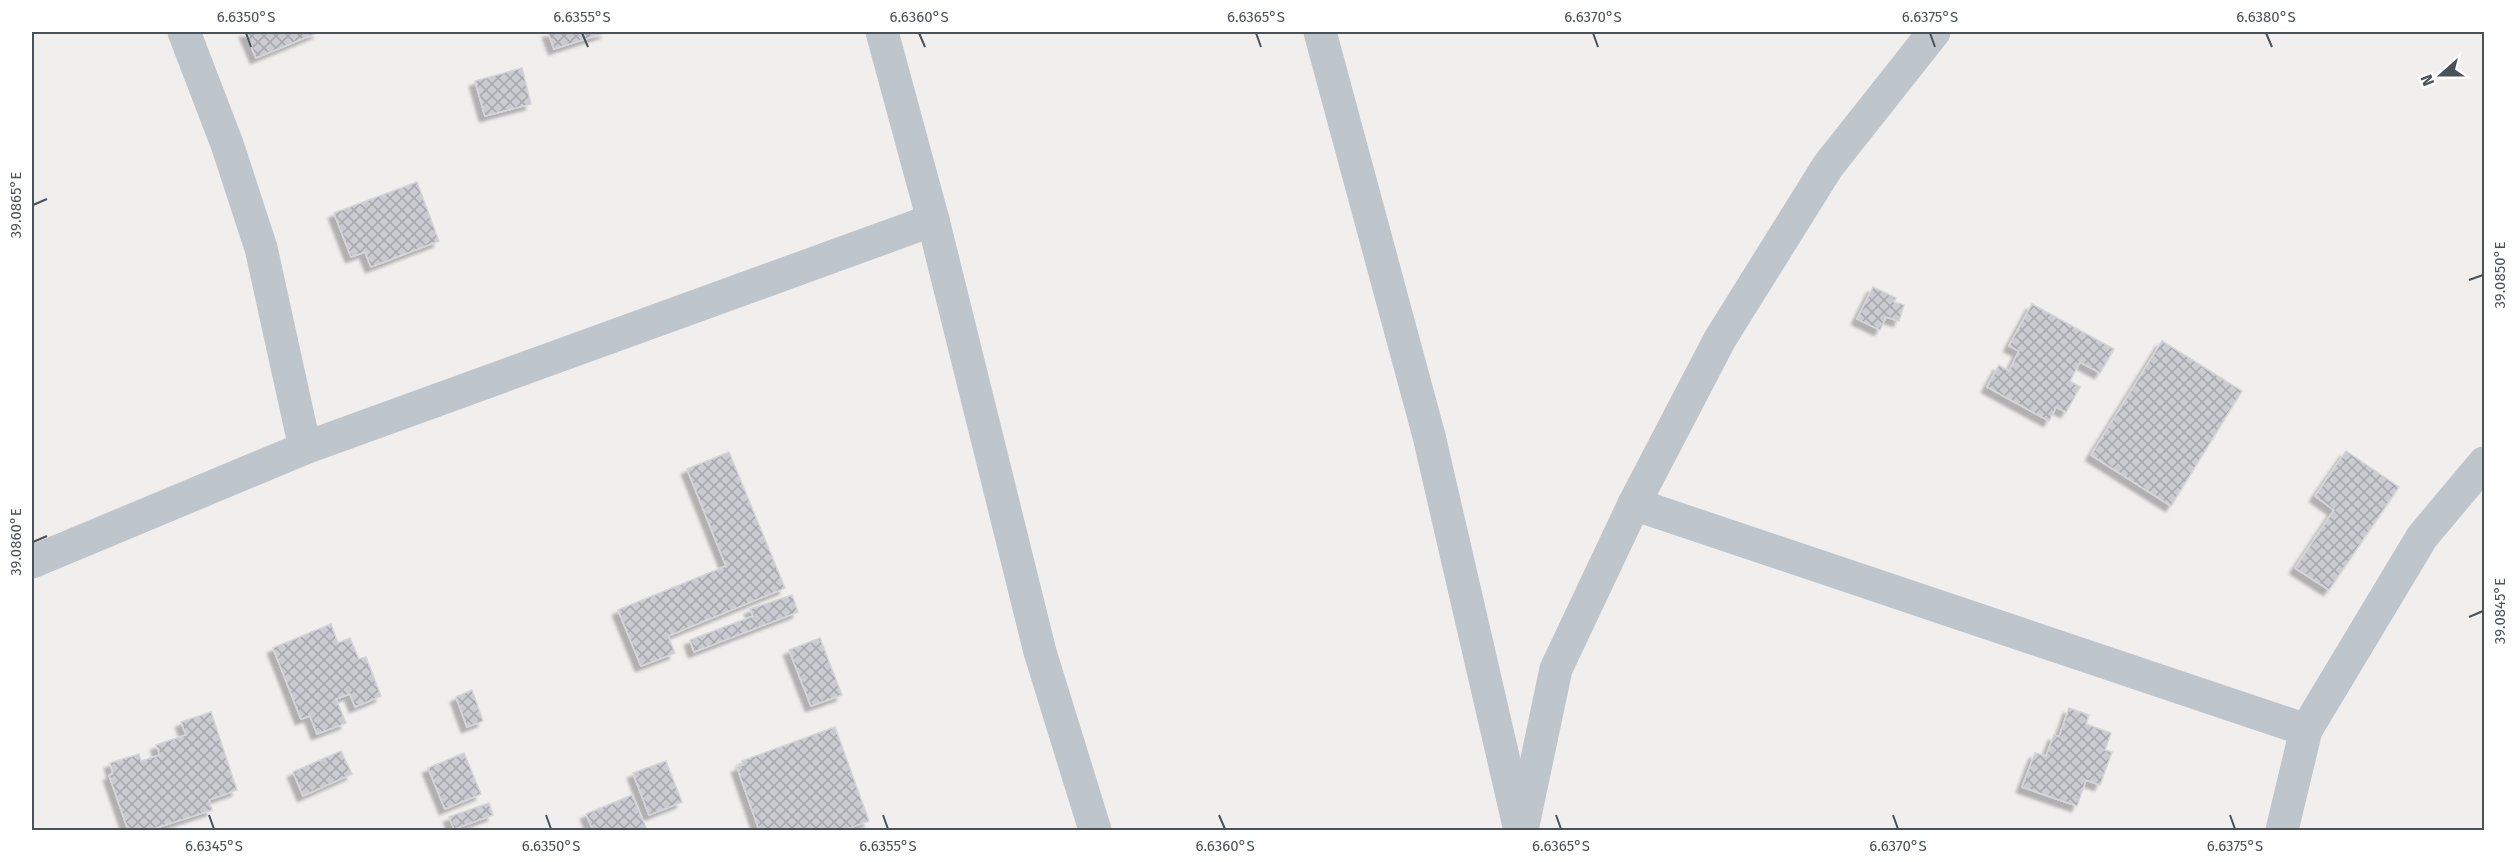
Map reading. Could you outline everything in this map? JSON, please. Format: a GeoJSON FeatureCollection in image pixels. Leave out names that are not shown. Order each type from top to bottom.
{"type":"FeatureCollection","features":[{"type":"Feature","properties":{"kind":"street"},"geometry":{"type":"LineString","coordinates":[[184,32],[227,144],[261,248],[305,448]]}},
{"type":"Feature","properties":{"kind":"street"},"geometry":{"type":"LineString","coordinates":[[882,32],[933,220],[1040,652],[1095,831]]}},
{"type":"Feature","properties":{"kind":"street"},"geometry":{"type":"LineString","coordinates":[[1320,32],[1429,436],[1521,831]]}},
{"type":"Feature","properties":{"kind":"street"},"geometry":{"type":"LineString","coordinates":[[1521,831],[1556,669],[1634,504],[1719,339],[1828,166],[1934,32]]}},
{"type":"Feature","properties":{"kind":"street"},"geometry":{"type":"LineString","coordinates":[[32,562],[305,448],[933,220]]}},
{"type":"Feature","properties":{"kind":"street"},"geometry":{"type":"LineString","coordinates":[[2282,831],[2306,730],[2422,537],[2484,463]]}},
{"type":"Feature","properties":{"kind":"street"},"geometry":{"type":"LineString","coordinates":[[1634,504],[2306,730]]}},
{"type":"Feature","properties":{"kind":"building"},"geometry":{"type":"Polygon","coordinates":[[[245,32],[319,32],[256,58],[245,32]]]}},
{"type":"Feature","properties":{"kind":"building"},"geometry":{"type":"Polygon","coordinates":[[[548,32],[607,32],[554,49],[548,32]]]}},
{"type":"Feature","properties":{"kind":"building"},"geometry":{"type":"Polygon","coordinates":[[[522,68],[531,104],[485,116],[475,81],[522,68]]]}},
{"type":"Feature","properties":{"kind":"building"},"geometry":{"type":"Polygon","coordinates":[[[417,182],[439,241],[371,267],[365,252],[351,257],[334,213],[417,182]]]}},
{"type":"Feature","properties":{"kind":"building"},"geometry":{"type":"Polygon","coordinates":[[[1873,287],[1896,298],[1894,302],[1904,305],[1899,321],[1886,317],[1880,330],[1857,319],[1873,287]]]}},
{"type":"Feature","properties":{"kind":"building"},"geometry":{"type":"Polygon","coordinates":[[[2032,304],[2114,349],[2100,373],[2080,362],[2070,381],[2080,387],[2066,412],[2056,407],[2049,421],[1987,387],[1999,365],[2009,371],[2019,351],[2009,346],[2032,304]]]}},
{"type":"Feature","properties":{"kind":"building"},"geometry":{"type":"Polygon","coordinates":[[[2162,341],[2242,391],[2171,506],[2091,455],[2162,341]]]}},
{"type":"Feature","properties":{"kind":"building"},"geometry":{"type":"Polygon","coordinates":[[[2346,451],[2399,487],[2329,590],[2295,568],[2334,510],[2315,496],[2346,451]]]}},
{"type":"Feature","properties":{"kind":"building"},"geometry":{"type":"Polygon","coordinates":[[[729,452],[785,588],[668,636],[675,653],[641,666],[618,610],[726,566],[687,469],[729,452]]]}},
{"type":"Feature","properties":{"kind":"building"},"geometry":{"type":"Polygon","coordinates":[[[792,595],[798,612],[694,652],[690,640],[753,616],[750,609],[792,595]]]}},
{"type":"Feature","properties":{"kind":"building"},"geometry":{"type":"Polygon","coordinates":[[[331,624],[338,643],[350,638],[359,659],[366,657],[381,696],[355,707],[350,694],[336,699],[346,723],[317,734],[310,716],[301,719],[273,648],[331,624]]]}},
{"type":"Feature","properties":{"kind":"building"},"geometry":{"type":"Polygon","coordinates":[[[820,638],[842,695],[811,706],[789,650],[820,638]]]}},
{"type":"Feature","properties":{"kind":"building"},"geometry":{"type":"Polygon","coordinates":[[[472,690],[483,721],[467,727],[456,697],[472,690]]]}},
{"type":"Feature","properties":{"kind":"building"},"geometry":{"type":"Polygon","coordinates":[[[2069,708],[2089,715],[2086,724],[2111,733],[2105,750],[2112,752],[2100,785],[2086,780],[2077,806],[2022,787],[2035,753],[2046,756],[2054,735],[2059,737],[2069,708]]]}},
{"type":"Feature","properties":{"kind":"building"},"geometry":{"type":"Polygon","coordinates":[[[211,712],[237,790],[209,800],[212,810],[150,830],[128,830],[109,775],[113,774],[110,763],[139,754],[141,761],[160,755],[156,745],[186,735],[181,722],[211,712]]]}},
{"type":"Feature","properties":{"kind":"building"},"geometry":{"type":"Polygon","coordinates":[[[835,727],[869,821],[847,830],[759,830],[737,767],[743,765],[742,761],[835,727]]]}},
{"type":"Feature","properties":{"kind":"building"},"geometry":{"type":"Polygon","coordinates":[[[341,751],[352,774],[303,796],[293,772],[341,751]]]}},
{"type":"Feature","properties":{"kind":"building"},"geometry":{"type":"Polygon","coordinates":[[[464,753],[481,794],[445,809],[428,768],[464,753]]]}},
{"type":"Feature","properties":{"kind":"building"},"geometry":{"type":"Polygon","coordinates":[[[666,761],[682,802],[649,815],[633,773],[666,761]]]}},
{"type":"Feature","properties":{"kind":"building"},"geometry":{"type":"Polygon","coordinates":[[[632,795],[647,830],[593,830],[586,814],[632,795]]]}},
{"type":"Feature","properties":{"kind":"building"},"geometry":{"type":"Polygon","coordinates":[[[489,803],[493,815],[454,829],[449,817],[489,803]]]}}]}
